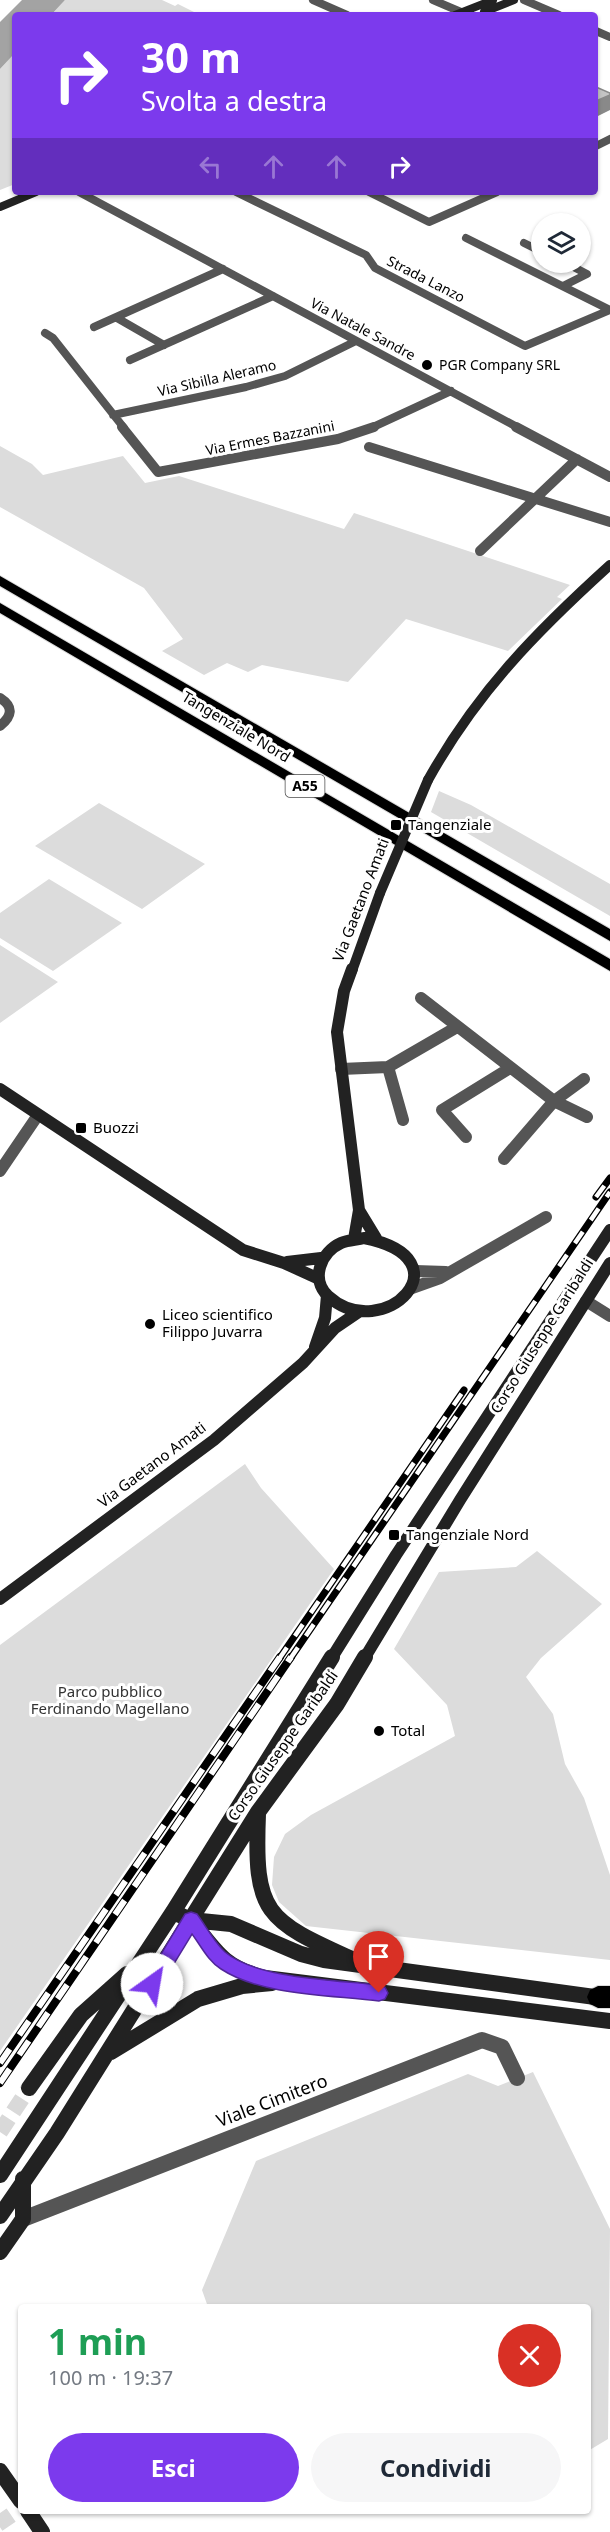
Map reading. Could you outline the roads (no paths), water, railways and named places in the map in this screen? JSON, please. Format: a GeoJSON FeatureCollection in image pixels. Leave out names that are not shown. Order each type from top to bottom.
{"type":"FeatureCollection","features":[{"type":"Feature","properties":{"kind":"highway","name":"Tangenziale Nord"},"geometry":{"type":"LineString","coordinates":[[0,580],[610,936]]}},
{"type":"Feature","properties":{"kind":"highway","name":"Tangenziale Nord"},"geometry":{"type":"LineString","coordinates":[[0,606],[610,966]]}},
{"type":"Feature","properties":{"kind":"street"},"geometry":{"type":"LineString","coordinates":[[313,0],[340,12]]}},
{"type":"Feature","properties":{"kind":"street"},"geometry":{"type":"LineString","coordinates":[[433,0],[454,12]]}},
{"type":"Feature","properties":{"kind":"street"},"geometry":{"type":"LineString","coordinates":[[463,12],[493,0]]}},
{"type":"Feature","properties":{"kind":"street"},"geometry":{"type":"LineString","coordinates":[[484,12],[514,0]]}},
{"type":"Feature","properties":{"kind":"street"},"geometry":{"type":"LineString","coordinates":[[524,0],[552,12]]}},
{"type":"Feature","properties":{"kind":"street"},"geometry":{"type":"LineString","coordinates":[[0,207],[29,195]]}},
{"type":"Feature","properties":{"kind":"street"},"geometry":{"type":"LineString","coordinates":[[85,195],[273,296]]}},
{"type":"Feature","properties":{"kind":"street","name":"Strada Lanzo"},"geometry":{"type":"LineString","coordinates":[[242,195],[366,255],[375,268],[525,346],[610,310]]}},
{"type":"Feature","properties":{"kind":"street"},"geometry":{"type":"LineString","coordinates":[[375,195],[429,222],[490,195]]}},
{"type":"Feature","properties":{"kind":"street"},"geometry":{"type":"LineString","coordinates":[[466,238],[610,310]]}},
{"type":"Feature","properties":{"kind":"street"},"geometry":{"type":"LineString","coordinates":[[524,243],[531,246]]}},
{"type":"Feature","properties":{"kind":"street"},"geometry":{"type":"LineString","coordinates":[[94,327],[223,269]]}},
{"type":"Feature","properties":{"kind":"street"},"geometry":{"type":"LineString","coordinates":[[563,286],[587,274],[585,273]]}},
{"type":"Feature","properties":{"kind":"street"},"geometry":{"type":"LineString","coordinates":[[130,360],[273,296]]}},
{"type":"Feature","properties":{"kind":"street","name":"Via Natale Sandre"},"geometry":{"type":"LineString","coordinates":[[273,296],[610,477]]}},
{"type":"Feature","properties":{"kind":"street"},"geometry":{"type":"LineString","coordinates":[[117,318],[164,345]]}},
{"type":"Feature","properties":{"kind":"street"},"geometry":{"type":"LineString","coordinates":[[45,333],[53,338],[113,415]]}},
{"type":"Feature","properties":{"kind":"street","name":"Via Sibilla Aleramo"},"geometry":{"type":"LineString","coordinates":[[113,415],[246,387],[285,376],[356,341]]}},
{"type":"Feature","properties":{"kind":"street","name":"Via Ermes Bazzanini"},"geometry":{"type":"LineString","coordinates":[[113,415],[158,472],[338,439],[367,430],[451,392]]}},
{"type":"Feature","properties":{"kind":"street"},"geometry":{"type":"LineString","coordinates":[[369,447],[610,522]]}},
{"type":"Feature","properties":{"kind":"street"},"geometry":{"type":"LineString","coordinates":[[480,551],[576,459]]}},
{"type":"Feature","properties":{"kind":"street","name":"Via Gaetano Amati"},"geometry":{"type":"LineString","coordinates":[[354,1239],[358,1210],[337,1032],[339,1010],[380,893],[428,780],[462,723],[512,657],[610,565]]}},
{"type":"Feature","properties":{"kind":"street"},"geometry":{"type":"LineString","coordinates":[[0,698],[8,703],[11,711],[7,721],[0,726]]}},
{"type":"Feature","properties":{"kind":"street"},"geometry":{"type":"LineString","coordinates":[[421,998],[554,1101],[587,1117]]}},
{"type":"Feature","properties":{"kind":"street"},"geometry":{"type":"LineString","coordinates":[[341,1069],[388,1067],[457,1027]]}},
{"type":"Feature","properties":{"kind":"street"},"geometry":{"type":"LineString","coordinates":[[388,1067],[403,1120]]}},
{"type":"Feature","properties":{"kind":"street"},"geometry":{"type":"LineString","coordinates":[[466,1137],[442,1110],[510,1068]]}},
{"type":"Feature","properties":{"kind":"street"},"geometry":{"type":"LineString","coordinates":[[504,1159],[554,1101],[584,1079]]}},
{"type":"Feature","properties":{"kind":"street"},"geometry":{"type":"LineString","coordinates":[[0,1089],[243,1250],[284,1263],[317,1278]]}},
{"type":"Feature","properties":{"kind":"street"},"geometry":{"type":"LineString","coordinates":[[0,1171],[38,1115]]}},
{"type":"Feature","properties":{"kind":"street","name":"Via Gaetano Amati"},"geometry":{"type":"LineString","coordinates":[[358,1210],[376,1238]]}},
{"type":"Feature","properties":{"kind":"street"},"geometry":{"type":"LineString","coordinates":[[412,1288],[415,1271],[411,1260],[402,1250],[376,1238],[354,1239],[335,1246],[321,1258],[317,1268],[317,1278],[327,1295],[344,1307],[360,1311],[379,1310],[396,1303],[412,1288],[440,1278],[546,1217]]}},
{"type":"Feature","properties":{"kind":"street","name":"Corso Giuseppe Garibaldi"},"geometry":{"type":"LineString","coordinates":[[0,2175],[173,1912],[402,1545],[610,1230]]}},
{"type":"Feature","properties":{"kind":"street"},"geometry":{"type":"LineString","coordinates":[[284,1263],[321,1258]]}},
{"type":"Feature","properties":{"kind":"street","name":"Corso Giuseppe Garibaldi"},"geometry":{"type":"LineString","coordinates":[[0,2217],[57,2133],[258,1812],[337,1704],[460,1500],[610,1263]]}},
{"type":"Feature","properties":{"kind":"street"},"geometry":{"type":"LineString","coordinates":[[415,1271],[450,1271]]}},
{"type":"Feature","properties":{"kind":"street","name":"Via Gaetano Amati"},"geometry":{"type":"LineString","coordinates":[[315,1347],[325,1318],[327,1295]]}},
{"type":"Feature","properties":{"kind":"street"},"geometry":{"type":"LineString","coordinates":[[586,1301],[610,1316]]}},
{"type":"Feature","properties":{"kind":"street","name":"Via Gaetano Amati"},"geometry":{"type":"LineString","coordinates":[[0,1599],[214,1440],[303,1363],[315,1347],[335,1328],[360,1311]]}},
{"type":"Feature","properties":{"kind":"street"},"geometry":{"type":"LineString","coordinates":[[258,1812],[255,1861],[259,1889],[268,1910],[280,1923],[302,1937],[369,1966]]}},
{"type":"Feature","properties":{"kind":"street"},"geometry":{"type":"LineString","coordinates":[[173,1912],[191,1920],[231,1924],[301,1954],[369,1966],[606,1998]]}},
{"type":"Feature","properties":{"kind":"street"},"geometry":{"type":"LineString","coordinates":[[191,1920],[217,1955],[228,1964],[249,1974],[283,1982],[610,2021]]}},
{"type":"Feature","properties":{"kind":"street"},"geometry":{"type":"LineString","coordinates":[[29,2088],[81,2015],[139,1963]]}},
{"type":"Feature","properties":{"kind":"street"},"geometry":{"type":"LineString","coordinates":[[107,2054],[198,2000],[242,1986],[283,1982]]}},
{"type":"Feature","properties":{"kind":"street","name":"Viale Cimitero"},"geometry":{"type":"LineString","coordinates":[[23,2219],[482,2040],[502,2047],[517,2078]]}},
{"type":"Feature","properties":{"kind":"street"},"geometry":{"type":"LineString","coordinates":[[0,2252],[23,2219],[24,2179]]}},
{"type":"Feature","properties":{"kind":"street"},"geometry":{"type":"LineString","coordinates":[[0,2471],[18,2497]]}},
{"type":"Feature","properties":{"kind":"street"},"geometry":{"type":"LineString","coordinates":[[30,2514],[42,2532]]}},
{"type":"Feature","properties":{"kind":"tunnel"},"geometry":{"type":"LineString","coordinates":[[0,2132],[29,2088]]}},
{"type":"Feature","properties":{"kind":"tunnel"},"geometry":{"type":"LineString","coordinates":[[0,2513],[13,2532]]}},
{"type":"Feature","properties":{"kind":"railway"},"geometry":{"type":"LineString","coordinates":[[596,1197],[610,1178]]}},
{"type":"Feature","properties":{"kind":"railway"},"geometry":{"type":"LineString","coordinates":[[290,1659],[610,1192]]}},
{"type":"Feature","properties":{"kind":"railway"},"geometry":{"type":"LineString","coordinates":[[279,1659],[464,1390]]}},
{"type":"Feature","properties":{"kind":"railway"},"geometry":{"type":"LineString","coordinates":[[0,2063],[280,1657]]}},
{"type":"Feature","properties":{"kind":"railway"},"geometry":{"type":"LineString","coordinates":[[0,2083],[291,1657]]}},
{"type":"Feature","properties":{"kind":"place","name":"PGR Company SRL"},"geometry":{"type":"Point","coordinates":[427,365]}},
{"type":"Feature","properties":{"kind":"place","name":"Tangenziale"},"geometry":{"type":"Point","coordinates":[396,825]}},
{"type":"Feature","properties":{"kind":"place","name":"Buozzi"},"geometry":{"type":"Point","coordinates":[81,1128]}},
{"type":"Feature","properties":{"kind":"place","name":"Liceo scientifico Filippo Juvarra"},"geometry":{"type":"Point","coordinates":[150,1324]}},
{"type":"Feature","properties":{"kind":"place","name":"Tangenziale Nord"},"geometry":{"type":"Point","coordinates":[394,1535]}},
{"type":"Feature","properties":{"kind":"place","name":"Total"},"geometry":{"type":"Point","coordinates":[379,1731]}},
{"type":"Feature","properties":{"kind":"park label","name":"Parco pubblico Ferdinando Magellano"},"geometry":{"type":"Point","coordinates":[110,1700]}}]}
